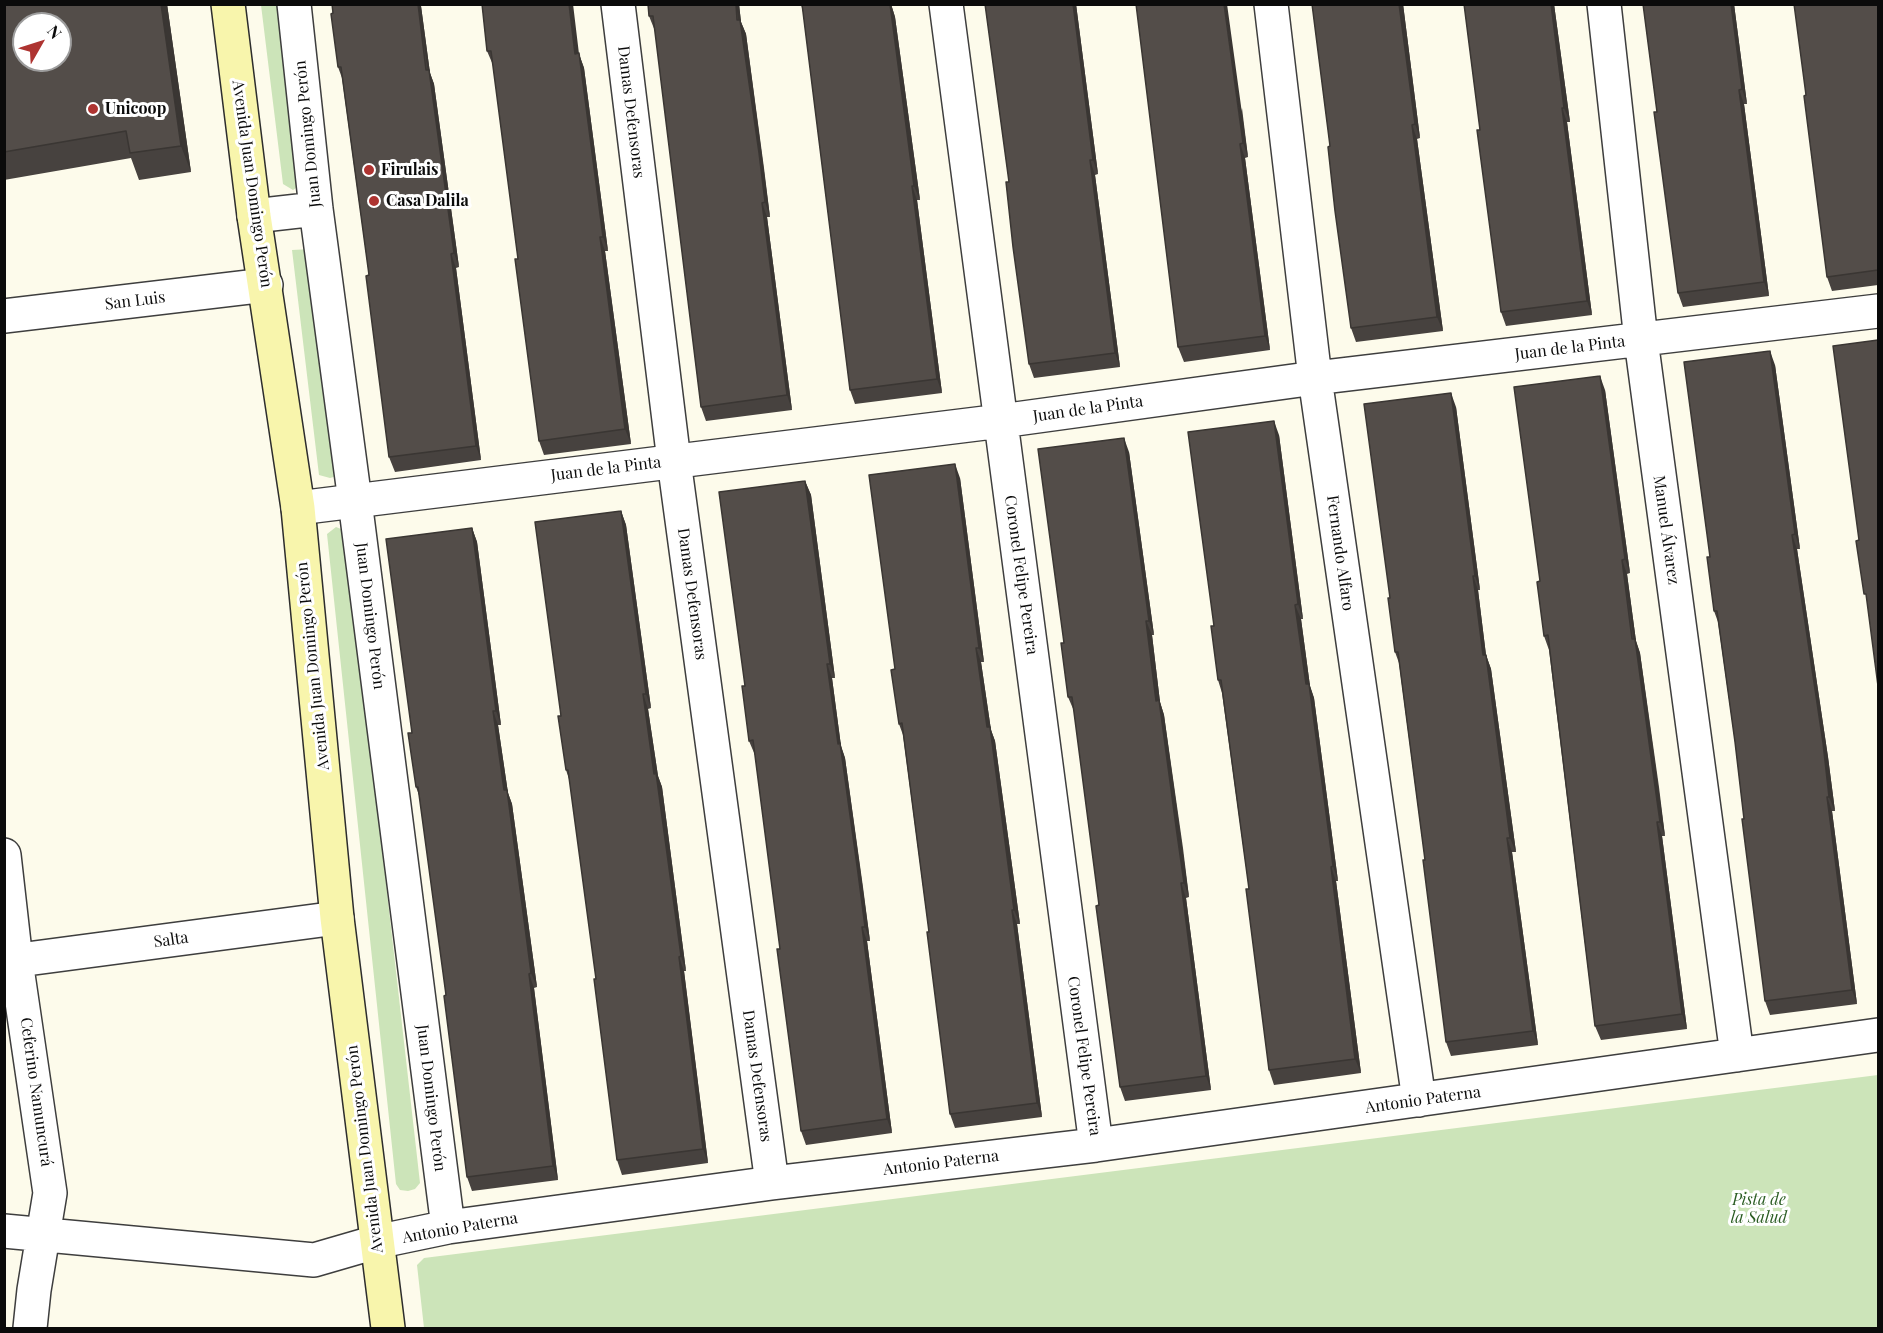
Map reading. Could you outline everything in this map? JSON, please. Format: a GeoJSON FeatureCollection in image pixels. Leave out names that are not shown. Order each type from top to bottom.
{"type":"FeatureCollection","features":[{"type":"Feature","properties":{"kind":"main road","name":"Avenida Juan Domingo Perón"},"geometry":{"type":"LineString","coordinates":[[228,4],[254,216],[298,508],[337,918],[388,1329]]}},
{"type":"Feature","properties":{"kind":"street","name":"Juan Domingo Perón"},"geometry":{"type":"LineString","coordinates":[[294,4],[316,209],[356,501],[448,1227]]}},
{"type":"Feature","properties":{"kind":"street","name":"Damas Defensoras"},"geometry":{"type":"LineString","coordinates":[[618,4],[674,461],[772,1183]]}},
{"type":"Feature","properties":{"kind":"street","name":"Coronel Felipe Pereira"},"geometry":{"type":"LineString","coordinates":[[946,4],[1096,1145]]}},
{"type":"Feature","properties":{"kind":"street","name":"Fernando Alfaro"},"geometry":{"type":"LineString","coordinates":[[1271,4],[1315,378],[1419,1100]]}},
{"type":"Feature","properties":{"kind":"street","name":"Manuel Álvarez"},"geometry":{"type":"LineString","coordinates":[[1604,4],[1641,340],[1737,1055]]}},
{"type":"Feature","properties":{"kind":"street"},"geometry":{"type":"LineString","coordinates":[[254,216],[316,209]]}},
{"type":"Feature","properties":{"kind":"street","name":"San Luis"},"geometry":{"type":"LineString","coordinates":[[4,316],[266,285]]}},
{"type":"Feature","properties":{"kind":"street","name":"Juan de la Pinta"},"geometry":{"type":"LineString","coordinates":[[298,508],[1000,421],[1315,378],[1878,311]]}},
{"type":"Feature","properties":{"kind":"street","name":"Ceferino Namuncurá"},"geometry":{"type":"LineString","coordinates":[[4,855],[10,961],[50,1193],[30,1329]]}},
{"type":"Feature","properties":{"kind":"street","name":"Salta"},"geometry":{"type":"LineString","coordinates":[[10,961],[337,918]]}},
{"type":"Feature","properties":{"kind":"street","name":"Antonio Paterna"},"geometry":{"type":"LineString","coordinates":[[4,1231],[314,1260],[376,1242],[448,1227],[772,1183],[1096,1145],[1878,1035]]}},
{"type":"Feature","properties":{"kind":"green space"},"geometry":{"type":"Polygon","coordinates":[[[261,5],[279,5],[299,186],[293,190],[283,184],[261,5]]]}},
{"type":"Feature","properties":{"kind":"green space"},"geometry":{"type":"Polygon","coordinates":[[[311,249],[337,476],[330,478],[319,475],[292,250],[311,249]]]}},
{"type":"Feature","properties":{"kind":"green space"},"geometry":{"type":"Polygon","coordinates":[[[336,527],[346,531],[420,1183],[415,1189],[408,1191],[400,1190],[396,1184],[327,534],[336,527]]]}},
{"type":"Feature","properties":{"kind":"green space","name":"Pista de la Salud"},"geometry":{"type":"Polygon","coordinates":[[[1878,1075],[1878,1328],[424,1328],[417,1265],[424,1258],[1878,1075]]]}},
{"type":"Feature","properties":{"kind":"building","name":"Unicoop"},"geometry":{"type":"Polygon","coordinates":[[[4,4],[161,4],[181,146],[130,153],[126,131],[4,152],[4,4]]]}},
{"type":"Feature","properties":{"kind":"building"},"geometry":{"type":"Polygon","coordinates":[[[332,4],[418,4],[454,253],[451,254],[476,446],[389,457],[366,276],[369,275],[341,67],[338,67],[331,14],[333,13],[332,4]]]}},
{"type":"Feature","properties":{"kind":"building"},"geometry":{"type":"Polygon","coordinates":[[[482,4],[569,4],[575,54],[579,53],[625,429],[539,441],[491,51],[487,51],[482,4]]]}},
{"type":"Feature","properties":{"kind":"building"},"geometry":{"type":"Polygon","coordinates":[[[648,4],[736,4],[759,153],[765,202],[762,203],[787,395],[701,407],[653,16],[649,16],[648,4]]]}},
{"type":"Feature","properties":{"kind":"building"},"geometry":{"type":"Polygon","coordinates":[[[802,4],[890,4],[937,379],[850,390],[802,4]]]}},
{"type":"Feature","properties":{"kind":"building"},"geometry":{"type":"Polygon","coordinates":[[[985,4],[1073,4],[1115,353],[1029,364],[1013,247],[1006,182],[1009,182],[985,4]]]}},
{"type":"Feature","properties":{"kind":"building"},"geometry":{"type":"Polygon","coordinates":[[[1136,4],[1224,4],[1243,143],[1240,144],[1265,336],[1178,347],[1136,4]]]}},
{"type":"Feature","properties":{"kind":"building"},"geometry":{"type":"Polygon","coordinates":[[[1312,4],[1399,4],[1437,317],[1351,328],[1335,211],[1328,147],[1330,146],[1312,4]]]}},
{"type":"Feature","properties":{"kind":"building"},"geometry":{"type":"Polygon","coordinates":[[[1464,4],[1551,4],[1587,301],[1501,312],[1477,130],[1480,130],[1464,4]]]}},
{"type":"Feature","properties":{"kind":"building"},"geometry":{"type":"Polygon","coordinates":[[[1643,4],[1731,4],[1742,89],[1739,90],[1764,282],[1678,293],[1654,112],[1657,112],[1643,4]]]}},
{"type":"Feature","properties":{"kind":"building"},"geometry":{"type":"Polygon","coordinates":[[[1794,4],[1878,4],[1878,270],[1827,277],[1794,4]]]}},
{"type":"Feature","properties":{"kind":"building"},"geometry":{"type":"Polygon","coordinates":[[[1878,340],[1878,686],[1866,594],[1864,594],[1856,541],[1859,540],[1833,346],[1878,340]]]}},
{"type":"Feature","properties":{"kind":"building"},"geometry":{"type":"Polygon","coordinates":[[[1770,351],[1795,534],[1792,535],[1823,743],[1829,797],[1827,797],[1852,990],[1765,1001],[1742,819],[1744,819],[1735,742],[1717,611],[1714,611],[1707,557],[1710,557],[1684,362],[1770,351]]]}},
{"type":"Feature","properties":{"kind":"building"},"geometry":{"type":"Polygon","coordinates":[[[1600,376],[1625,559],[1622,560],[1632,639],[1635,639],[1660,822],[1657,822],[1682,1014],[1595,1026],[1548,635],[1544,636],[1537,582],[1540,581],[1514,387],[1600,376]]]}},
{"type":"Feature","properties":{"kind":"building"},"geometry":{"type":"Polygon","coordinates":[[[1451,393],[1533,1031],[1446,1042],[1423,860],[1425,860],[1398,652],[1395,652],[1364,404],[1451,393]]]}},
{"type":"Feature","properties":{"kind":"building"},"geometry":{"type":"Polygon","coordinates":[[[1274,421],[1298,604],[1295,605],[1306,684],[1309,684],[1333,866],[1331,867],[1355,1059],[1269,1070],[1246,889],[1249,889],[1221,680],[1218,680],[1211,626],[1214,626],[1188,432],[1274,421]]]}},
{"type":"Feature","properties":{"kind":"building"},"geometry":{"type":"Polygon","coordinates":[[[1124,438],[1149,621],[1146,621],[1156,701],[1159,700],[1184,883],[1181,883],[1206,1076],[1120,1087],[1096,906],[1099,905],[1072,697],[1068,697],[1061,643],[1064,643],[1038,449],[1124,438]]]}},
{"type":"Feature","properties":{"kind":"building"},"geometry":{"type":"Polygon","coordinates":[[[955,464],[979,648],[976,648],[987,727],[990,727],[1037,1103],[950,1114],[902,723],[899,724],[891,670],[895,669],[869,475],[955,464]]]}},
{"type":"Feature","properties":{"kind":"building"},"geometry":{"type":"Polygon","coordinates":[[[805,481],[830,664],[827,664],[865,927],[862,927],[887,1119],[801,1131],[777,949],[780,949],[753,740],[749,741],[742,686],[745,686],[719,492],[805,481]]]}},
{"type":"Feature","properties":{"kind":"building"},"geometry":{"type":"Polygon","coordinates":[[[621,511],[646,694],[643,694],[681,956],[679,957],[703,1149],[617,1160],[594,979],[596,979],[568,770],[566,770],[558,716],[561,716],[535,522],[621,511]]]}},
{"type":"Feature","properties":{"kind":"building"},"geometry":{"type":"Polygon","coordinates":[[[472,528],[496,711],[493,711],[504,790],[507,790],[531,973],[529,974],[553,1166],[467,1177],[444,996],[446,995],[418,787],[416,787],[408,733],[412,733],[386,539],[472,528]]]}},
{"type":"Feature","properties":{"kind":"place","name":"Unicoop"},"geometry":{"type":"Point","coordinates":[93,109]}},
{"type":"Feature","properties":{"kind":"place","name":"Firulais"},"geometry":{"type":"Point","coordinates":[369,170]}},
{"type":"Feature","properties":{"kind":"place","name":"Casa Dalila"},"geometry":{"type":"Point","coordinates":[374,201]}}]}
